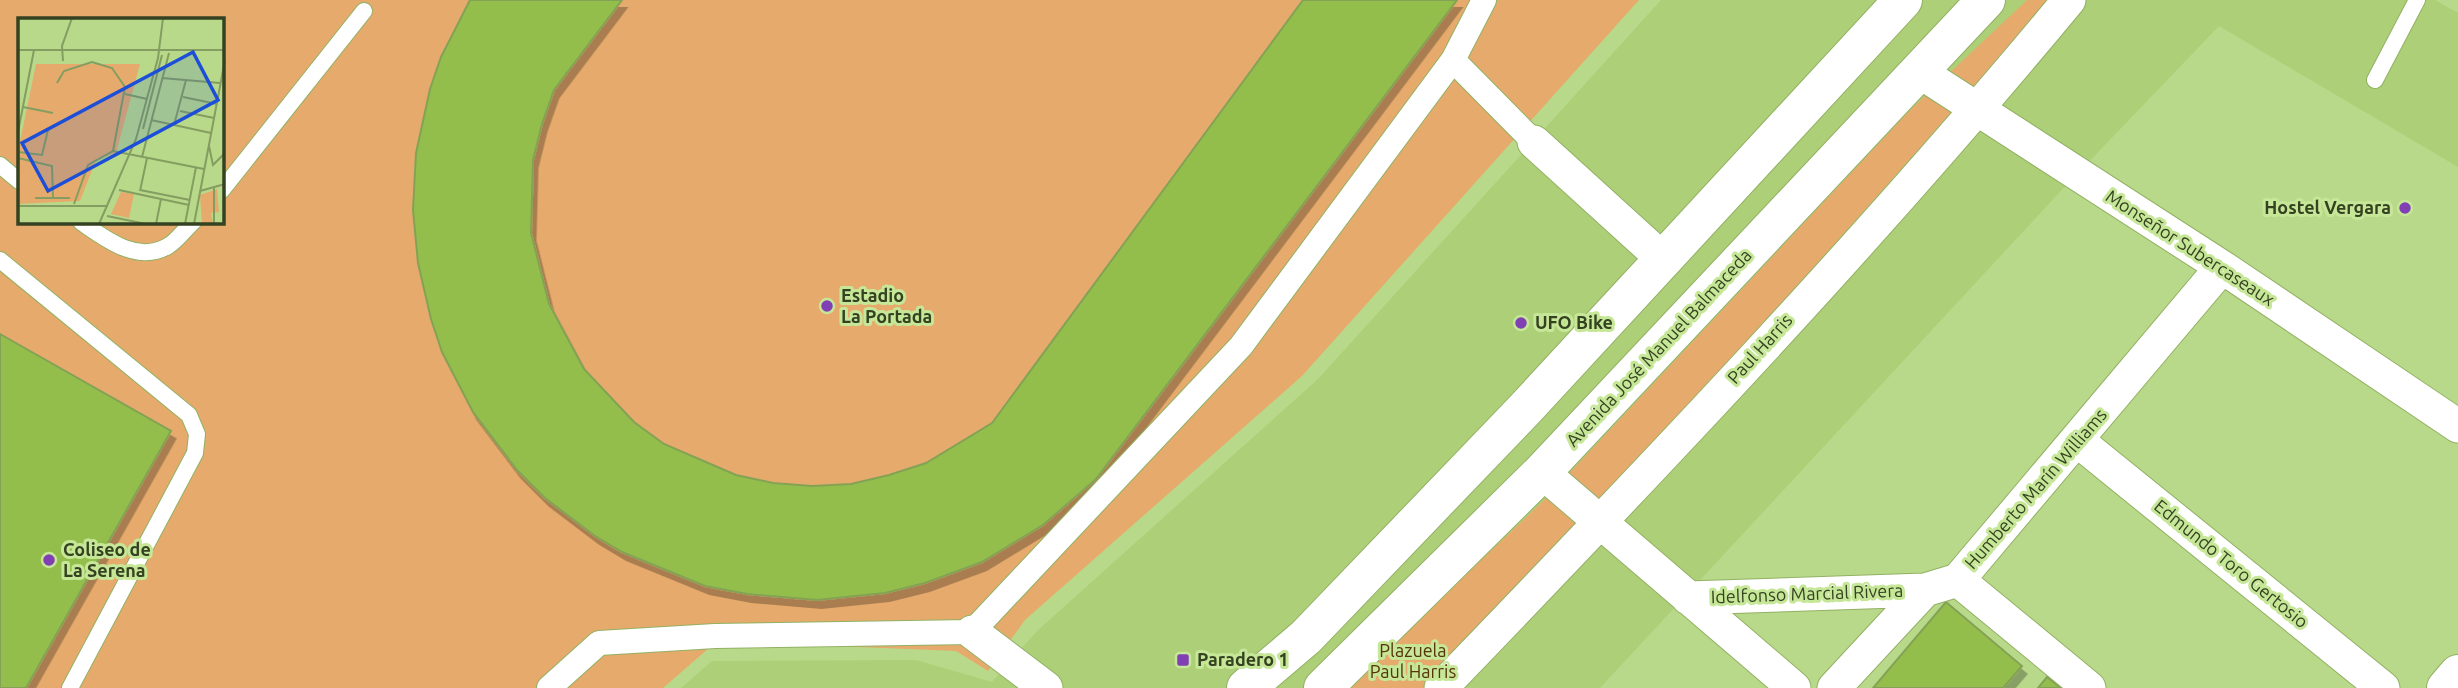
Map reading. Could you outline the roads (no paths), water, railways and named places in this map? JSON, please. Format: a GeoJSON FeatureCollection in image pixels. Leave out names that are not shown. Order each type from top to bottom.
{"type":"FeatureCollection","features":[{"type":"Feature","properties":{"kind":"main road"},"geometry":{"type":"LineString","coordinates":[[1246,688],[1306,637],[1665,261],[1903,0]]}},
{"type":"Feature","properties":{"kind":"main road","name":"Avenida José Manuel Balmaceda"},"geometry":{"type":"LineString","coordinates":[[1323,688],[1542,472],[1986,0]]}},
{"type":"Feature","properties":{"kind":"main road"},"geometry":{"type":"LineString","coordinates":[[2446,688],[2458,674]]}},
{"type":"Feature","properties":{"kind":"street"},"geometry":{"type":"LineString","coordinates":[[972,632],[1241,346],[1453,61],[1484,0]]}},
{"type":"Feature","properties":{"kind":"street","name":"Paul Harris"},"geometry":{"type":"LineString","coordinates":[[1441,688],[1601,523],[1978,110],[2069,0]]}},
{"type":"Feature","properties":{"kind":"street"},"geometry":{"type":"LineString","coordinates":[[1453,61],[1534,142],[1665,261]]}},
{"type":"Feature","properties":{"kind":"street","name":"Monseñor Subercaseaux"},"geometry":{"type":"LineString","coordinates":[[1920,72],[2222,267],[2458,426]]}},
{"type":"Feature","properties":{"kind":"street","name":"Humberto Marín Williams"},"geometry":{"type":"LineString","coordinates":[[1925,590],[1958,580],[2222,267]]}},
{"type":"Feature","properties":{"kind":"street","name":"Edmundo Toro Gertosio"},"geometry":{"type":"LineString","coordinates":[[2078,440],[2383,688]]}},
{"type":"Feature","properties":{"kind":"street","name":"Idelfonso Marcial Rivera"},"geometry":{"type":"LineString","coordinates":[[1542,472],[1790,687]]}},
{"type":"Feature","properties":{"kind":"street"},"geometry":{"type":"LineString","coordinates":[[1958,580],[2089,688]]}},
{"type":"Feature","properties":{"kind":"street"},"geometry":{"type":"LineString","coordinates":[[1834,688],[1925,590]]}},
{"type":"Feature","properties":{"kind":"street","name":"Idelfonso Marcial Rivera"},"geometry":{"type":"LineString","coordinates":[[1688,598],[1925,590]]}},
{"type":"Feature","properties":{"kind":"street"},"geometry":{"type":"LineString","coordinates":[[549,688],[599,643],[715,636],[972,632],[1046,688]]}},
{"type":"Feature","properties":{"kind":"lane"},"geometry":{"type":"LineString","coordinates":[[2375,80],[2417,0]]}},
{"type":"Feature","properties":{"kind":"lane"},"geometry":{"type":"LineString","coordinates":[[224,187],[364,11]]}},
{"type":"Feature","properties":{"kind":"lane"},"geometry":{"type":"LineString","coordinates":[[0,165],[18,180]]}},
{"type":"Feature","properties":{"kind":"lane"},"geometry":{"type":"LineString","coordinates":[[84,224],[120,248],[146,252],[168,246],[191,224]]}},
{"type":"Feature","properties":{"kind":"lane"},"geometry":{"type":"LineString","coordinates":[[0,260],[189,415],[197,434],[195,453],[70,688]]}},
{"type":"Feature","properties":{"kind":"place","name":"Hostel Vergara"},"geometry":{"type":"Point","coordinates":[2405,208]}},
{"type":"Feature","properties":{"kind":"place","name":"Estadio La Portada"},"geometry":{"type":"Point","coordinates":[827,306]}},
{"type":"Feature","properties":{"kind":"place","name":"UFO Bike"},"geometry":{"type":"Point","coordinates":[1521,323]}},
{"type":"Feature","properties":{"kind":"place","name":"Coliseo de La Serena"},"geometry":{"type":"Point","coordinates":[49,560]}},
{"type":"Feature","properties":{"kind":"place","name":"Paradero 1"},"geometry":{"type":"Point","coordinates":[1183,660]}},
{"type":"Feature","properties":{"kind":"park label","name":"Plazuela Paul Harris"},"geometry":{"type":"Point","coordinates":[1413,661]}}]}
